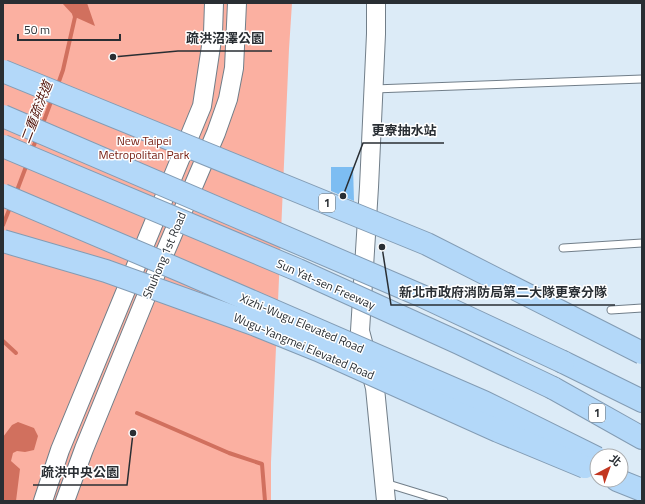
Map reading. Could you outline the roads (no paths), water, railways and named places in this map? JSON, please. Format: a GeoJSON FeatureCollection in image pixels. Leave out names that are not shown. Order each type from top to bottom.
{"type":"FeatureCollection","features":[{"type":"Feature","properties":{"kind":"highway","name":"1"},"geometry":{"type":"LineString","coordinates":[[3,71],[427,244],[642,353]]}},
{"type":"Feature","properties":{"kind":"highway"},"geometry":{"type":"LineString","coordinates":[[3,116],[422,296],[642,401]]}},
{"type":"Feature","properties":{"kind":"highway","name":"Sun Yat-sen Freeway"},"geometry":{"type":"LineString","coordinates":[[3,146],[298,270],[459,343],[553,388],[642,438]]}},
{"type":"Feature","properties":{"kind":"highway","name":"Xizhi-Wugu Elevated Road"},"geometry":{"type":"LineString","coordinates":[[3,195],[484,402],[589,454]]}},
{"type":"Feature","properties":{"kind":"highway","name":"Wugu-Yangmei Elevated Road"},"geometry":{"type":"LineString","coordinates":[[3,241],[106,271],[199,303],[256,325],[318,350],[498,431],[589,469]]}},
{"type":"Feature","properties":{"kind":"highway"},"geometry":{"type":"LineString","coordinates":[[629,474],[642,480]]}},
{"type":"Feature","properties":{"kind":"highway"},"geometry":{"type":"LineString","coordinates":[[629,485],[642,490]]}},
{"type":"Feature","properties":{"kind":"street","name":"Shuhong 1st Road"},"geometry":{"type":"LineString","coordinates":[[43,501],[60,450],[202,106],[213,33],[214,3]]}},
{"type":"Feature","properties":{"kind":"street","name":"Shuhong 1st Road"},"geometry":{"type":"LineString","coordinates":[[65,501],[87,442],[146,297],[216,133],[228,99],[234,68],[238,3]]}},
{"type":"Feature","properties":{"kind":"street"},"geometry":{"type":"LineString","coordinates":[[379,7],[376,34],[360,331],[374,388],[386,501]]}},
{"type":"Feature","properties":{"kind":"lane"},"geometry":{"type":"LineString","coordinates":[[374,89],[642,79]]}},
{"type":"Feature","properties":{"kind":"lane"},"geometry":{"type":"LineString","coordinates":[[563,248],[642,243]]}},
{"type":"Feature","properties":{"kind":"lane"},"geometry":{"type":"LineString","coordinates":[[611,310],[642,308]]}},
{"type":"Feature","properties":{"kind":"lane"},"geometry":{"type":"LineString","coordinates":[[385,483],[444,501]]}},
{"type":"Feature","properties":{"kind":"waterway","name":"二重疏洪道"},"geometry":{"type":"LineString","coordinates":[[57,87],[63,70],[75,17],[71,3]]}},
{"type":"Feature","properties":{"kind":"waterway","name":"二重疏洪道"},"geometry":{"type":"LineString","coordinates":[[42,126],[52,99]]}},
{"type":"Feature","properties":{"kind":"waterway","name":"二重疏洪道"},"geometry":{"type":"LineString","coordinates":[[31,152],[37,138]]}},
{"type":"Feature","properties":{"kind":"waterway","name":"二重疏洪道"},"geometry":{"type":"LineString","coordinates":[[16,193],[27,164]]}},
{"type":"Feature","properties":{"kind":"waterway","name":"二重疏洪道"},"geometry":{"type":"LineString","coordinates":[[3,225],[11,205]]}},
{"type":"Feature","properties":{"kind":"waterway"},"geometry":{"type":"LineString","coordinates":[[3,341],[16,353]]}},
{"type":"Feature","properties":{"kind":"waterway"},"geometry":{"type":"LineString","coordinates":[[137,413],[229,453],[262,464],[265,501]]}},
{"type":"Feature","properties":{"kind":"place","name":"疏洪沼澤公園"},"geometry":{"type":"Point","coordinates":[113,57]}},
{"type":"Feature","properties":{"kind":"place","name":"更寮抽水站"},"geometry":{"type":"Point","coordinates":[343,196]}},
{"type":"Feature","properties":{"kind":"place","name":"新北市政府消防局第二大隊更寮分隊"},"geometry":{"type":"Point","coordinates":[382,247]}},
{"type":"Feature","properties":{"kind":"place","name":"疏洪中央公園"},"geometry":{"type":"Point","coordinates":[133,433]}},
{"type":"Feature","properties":{"kind":"park label","name":"New Taipei Metropolitan Park"},"geometry":{"type":"Point","coordinates":[144,147]}}]}
